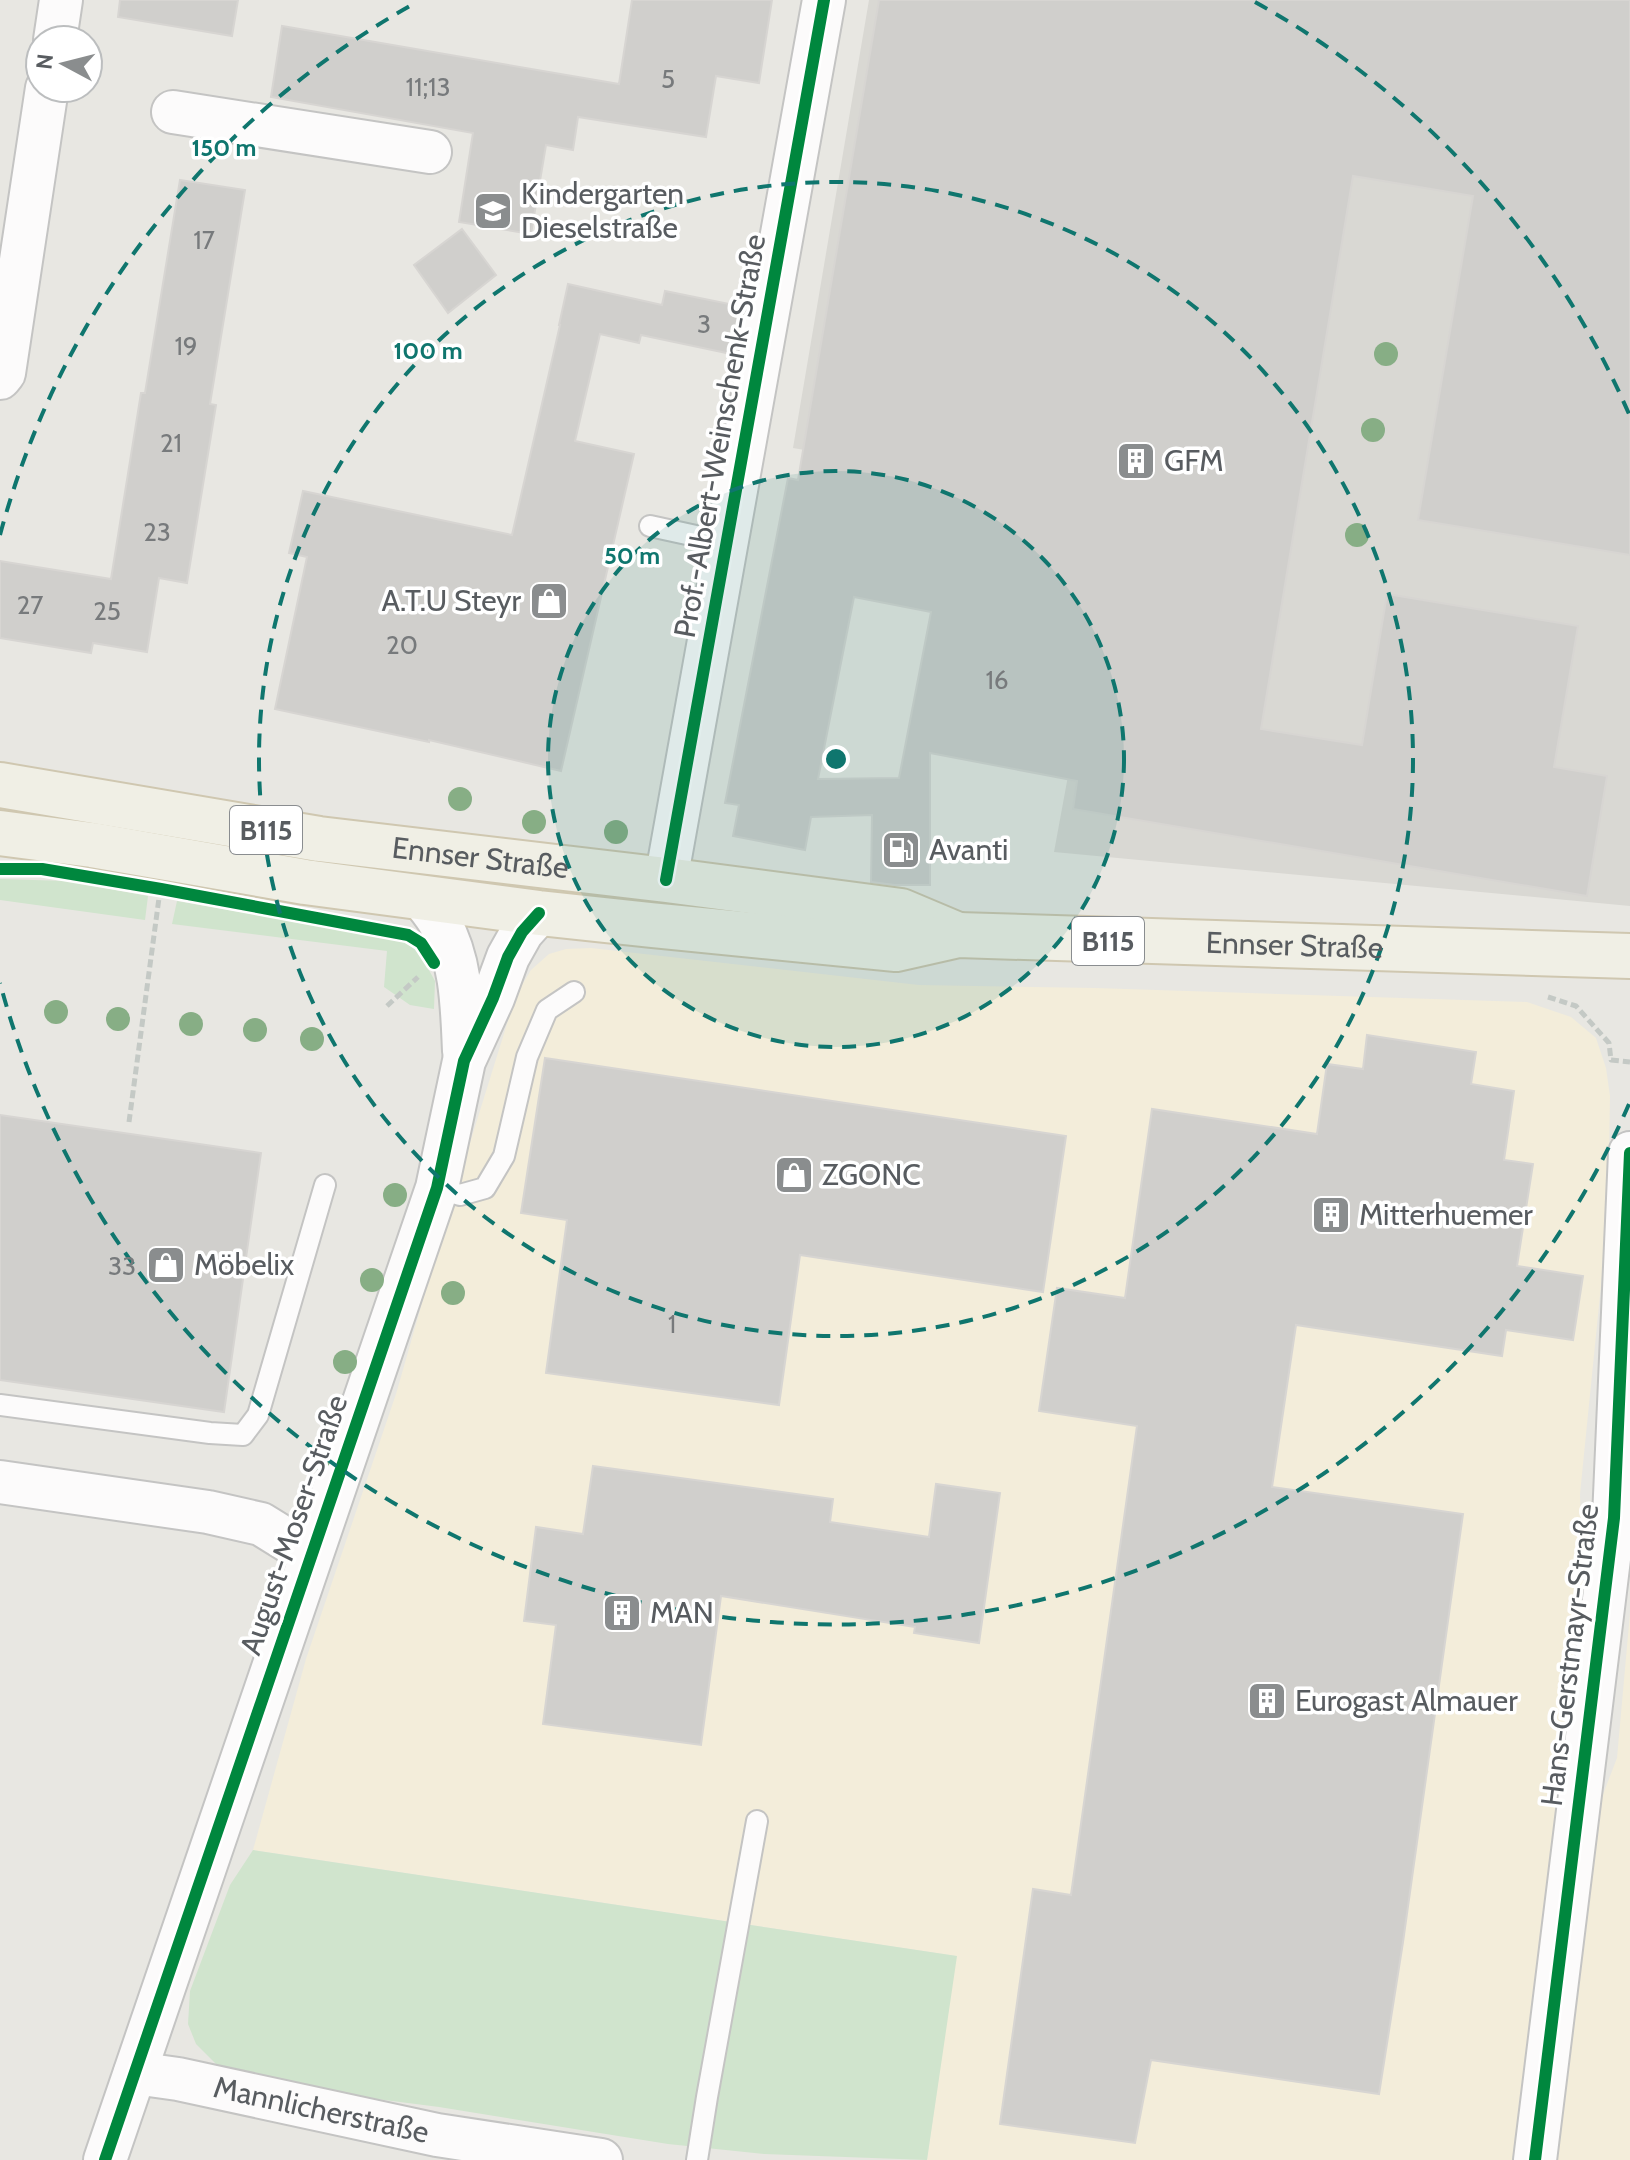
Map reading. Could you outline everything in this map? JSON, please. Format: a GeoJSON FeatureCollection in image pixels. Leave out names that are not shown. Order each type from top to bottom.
{"type":"FeatureCollection","features":[{"type":"Feature","properties":{"kind":"main road","name":"Ennser Straße"},"geometry":{"type":"LineString","coordinates":[[0,785],[319,839],[901,911],[958,935]]}},
{"type":"Feature","properties":{"kind":"main road","name":"Ennser Straße"},"geometry":{"type":"LineString","coordinates":[[0,833],[422,898],[896,949],[958,935],[1630,956]]}},
{"type":"Feature","properties":{"kind":"street"},"geometry":{"type":"LineString","coordinates":[[57,24],[61,0]]}},
{"type":"Feature","properties":{"kind":"street","name":"Prof.-Albert-Weinschenk-Straße"},"geometry":{"type":"LineString","coordinates":[[666,880],[824,0]]}},
{"type":"Feature","properties":{"kind":"street"},"geometry":{"type":"LineString","coordinates":[[0,378],[4,373],[45,104]]}},
{"type":"Feature","properties":{"kind":"street"},"geometry":{"type":"LineString","coordinates":[[173,112],[430,152]]}},
{"type":"Feature","properties":{"kind":"street","name":"August-Moser-Straße"},"geometry":{"type":"LineString","coordinates":[[422,898],[440,923],[454,954],[461,993],[464,1061]]}},
{"type":"Feature","properties":{"kind":"street","name":"August-Moser-Straße"},"geometry":{"type":"LineString","coordinates":[[105,2160],[437,1188],[464,1061],[508,957],[522,932],[539,913]]}},
{"type":"Feature","properties":{"kind":"street","name":"Hans-Gerstmayr-Straße"},"geometry":{"type":"LineString","coordinates":[[1535,2160],[1614,1518],[1630,1153]]}},
{"type":"Feature","properties":{"kind":"street"},"geometry":{"type":"LineString","coordinates":[[0,1482],[208,1512],[261,1524],[311,1555]]}},
{"type":"Feature","properties":{"kind":"street","name":"Mannlicherstraße"},"geometry":{"type":"LineString","coordinates":[[135,2073],[178,2079],[437,2135],[601,2160]]}},
{"type":"Feature","properties":{"kind":"lane"},"geometry":{"type":"LineString","coordinates":[[650,526],[728,543]]}},
{"type":"Feature","properties":{"kind":"lane"},"geometry":{"type":"LineString","coordinates":[[437,1188],[460,1195],[485,1188],[504,1156],[527,1057],[547,1010],[574,992]]}},
{"type":"Feature","properties":{"kind":"lane"},"geometry":{"type":"LineString","coordinates":[[0,1405],[243,1435],[258,1415],[325,1185]]}},
{"type":"Feature","properties":{"kind":"lane"},"geometry":{"type":"LineString","coordinates":[[697,2160],[757,1821]]}},
{"type":"Feature","properties":{"kind":"path"},"geometry":{"type":"LineString","coordinates":[[146,886],[176,891]]}},
{"type":"Feature","properties":{"kind":"path"},"geometry":{"type":"LineString","coordinates":[[129,1122],[161,889]]}},
{"type":"Feature","properties":{"kind":"path"},"geometry":{"type":"LineString","coordinates":[[387,1006],[422,973]]}},
{"type":"Feature","properties":{"kind":"shaded area","name":"GFM"},"geometry":{"type":"Polygon","coordinates":[[[869,0],[1630,0],[1630,906],[1054,852],[1118,504],[793,448],[869,0]]]}},
{"type":"Feature","properties":{"kind":"shaded area"},"geometry":{"type":"Polygon","coordinates":[[[591,948],[919,985],[1527,1002],[1571,1017],[1596,1038],[1606,1068],[1610,1096],[1608,1216],[1580,1494],[1583,1594],[1534,2050],[1515,2160],[927,2160],[956,1956],[253,1850],[306,1659],[396,1394],[516,995],[531,970],[549,954],[566,949],[591,948]]]}},
{"type":"Feature","properties":{"kind":"shaded area"},"geometry":{"type":"Polygon","coordinates":[[[1630,1613],[1630,2160],[1554,2160],[1592,1823],[1617,1758],[1630,1613]]]}},
{"type":"Feature","properties":{"kind":"green space"},"geometry":{"type":"Polygon","coordinates":[[[0,809],[722,906],[721,915],[370,876],[0,816],[0,809]]]}},
{"type":"Feature","properties":{"kind":"green space"},"geometry":{"type":"Polygon","coordinates":[[[0,879],[67,881],[148,896],[145,920],[0,900],[0,879]]]}},
{"type":"Feature","properties":{"kind":"green space"},"geometry":{"type":"Polygon","coordinates":[[[177,901],[402,940],[419,952],[435,981],[434,1009],[410,1005],[384,987],[387,951],[172,924],[177,901]]]}},
{"type":"Feature","properties":{"kind":"green space"},"geometry":{"type":"Polygon","coordinates":[[[253,1850],[957,1956],[927,2160],[764,2154],[668,2144],[439,2107],[245,2082],[218,2066],[196,2044],[188,2024],[190,1991],[230,1885],[253,1850]]]}},
{"type":"Feature","properties":{"kind":"building"},"geometry":{"type":"Polygon","coordinates":[[[120,0],[238,0],[232,36],[118,17],[120,0]]]}},
{"type":"Feature","properties":{"kind":"building"},"geometry":{"type":"Polygon","coordinates":[[[632,0],[772,0],[759,83],[716,76],[706,137],[578,117],[573,150],[546,145],[531,234],[459,222],[473,133],[271,97],[282,26],[619,84],[632,0]]]}},
{"type":"Feature","properties":{"kind":"building","name":"GFM"},"geometry":{"type":"Polygon","coordinates":[[[879,0],[1630,0],[1630,555],[1418,520],[1473,196],[1353,176],[1261,729],[1362,745],[1387,594],[1578,626],[1554,767],[1607,776],[1587,896],[1073,809],[1077,781],[930,753],[930,885],[871,882],[872,815],[811,817],[805,850],[733,836],[739,805],[725,803],[788,478],[798,480],[879,0]],[[854,597],[818,779],[899,778],[931,612],[854,597]]]}},
{"type":"Feature","properties":{"kind":"building"},"geometry":{"type":"Polygon","coordinates":[[[180,180],[245,190],[210,404],[216,405],[187,583],[159,578],[147,652],[93,643],[91,653],[0,638],[0,561],[111,579],[180,180]]]}},
{"type":"Feature","properties":{"kind":"building"},"geometry":{"type":"Polygon","coordinates":[[[462,229],[496,275],[448,313],[414,265],[462,229]]]}},
{"type":"Feature","properties":{"kind":"building"},"geometry":{"type":"Polygon","coordinates":[[[568,284],[662,305],[665,291],[744,307],[736,355],[641,335],[639,343],[600,334],[575,441],[634,454],[561,771],[275,709],[307,557],[289,553],[303,491],[512,535],[568,284]]]}},
{"type":"Feature","properties":{"kind":"building","name":"Eurogast Almauer"},"geometry":{"type":"Polygon","coordinates":[[[1367,1035],[1476,1052],[1471,1084],[1514,1091],[1504,1160],[1533,1164],[1517,1266],[1583,1276],[1573,1340],[1506,1330],[1502,1356],[1296,1325],[1272,1487],[1463,1514],[1379,2094],[1151,2060],[1135,2143],[1000,2124],[1033,1889],[1071,1895],[1137,1426],[1039,1411],[1057,1288],[1125,1298],[1152,1109],[1317,1134],[1327,1064],[1363,1069],[1367,1035]]]}},
{"type":"Feature","properties":{"kind":"building","name":"ZGONC"},"geometry":{"type":"Polygon","coordinates":[[[545,1058],[1066,1136],[1043,1292],[800,1255],[779,1405],[546,1373],[567,1220],[521,1213],[545,1058]]]}},
{"type":"Feature","properties":{"kind":"building"},"geometry":{"type":"Polygon","coordinates":[[[0,1115],[261,1153],[224,1412],[0,1380],[0,1115]]]}},
{"type":"Feature","properties":{"kind":"building","name":"MAN"},"geometry":{"type":"Polygon","coordinates":[[[593,1466],[833,1499],[830,1522],[929,1537],[936,1484],[1000,1493],[979,1643],[914,1633],[915,1627],[721,1596],[701,1745],[543,1724],[556,1625],[524,1621],[536,1527],[583,1534],[593,1466]]]}},
{"type":"Feature","properties":{"kind":"cycle path"},"geometry":{"type":"LineString","coordinates":[[666,880],[824,0]]}},
{"type":"Feature","properties":{"kind":"cycle path"},"geometry":{"type":"LineString","coordinates":[[0,869],[42,869],[408,935],[421,943],[434,963]]}},
{"type":"Feature","properties":{"kind":"cycle path"},"geometry":{"type":"LineString","coordinates":[[105,2160],[437,1188],[464,1061],[508,957],[522,932],[539,913]]}},
{"type":"Feature","properties":{"kind":"cycle path"},"geometry":{"type":"LineString","coordinates":[[1535,2160],[1614,1518],[1630,1153]]}},
{"type":"Feature","properties":{"kind":"place","name":"Kindergarten Dieselstraße"},"geometry":{"type":"Point","coordinates":[493,211]}},
{"type":"Feature","properties":{"kind":"place","name":"GFM"},"geometry":{"type":"Point","coordinates":[1136,461]}},
{"type":"Feature","properties":{"kind":"place","name":"A.T.U Steyr"},"geometry":{"type":"Point","coordinates":[549,601]}},
{"type":"Feature","properties":{"kind":"place","name":"Avanti"},"geometry":{"type":"Point","coordinates":[901,850]}},
{"type":"Feature","properties":{"kind":"place","name":"ZGONC"},"geometry":{"type":"Point","coordinates":[794,1175]}},
{"type":"Feature","properties":{"kind":"place","name":"Mitterhuemer"},"geometry":{"type":"Point","coordinates":[1331,1215]}},
{"type":"Feature","properties":{"kind":"place","name":"Möbelix"},"geometry":{"type":"Point","coordinates":[166,1265]}},
{"type":"Feature","properties":{"kind":"place","name":"MAN"},"geometry":{"type":"Point","coordinates":[622,1613]}},
{"type":"Feature","properties":{"kind":"place","name":"Eurogast Almauer"},"geometry":{"type":"Point","coordinates":[1267,1701]}}]}
